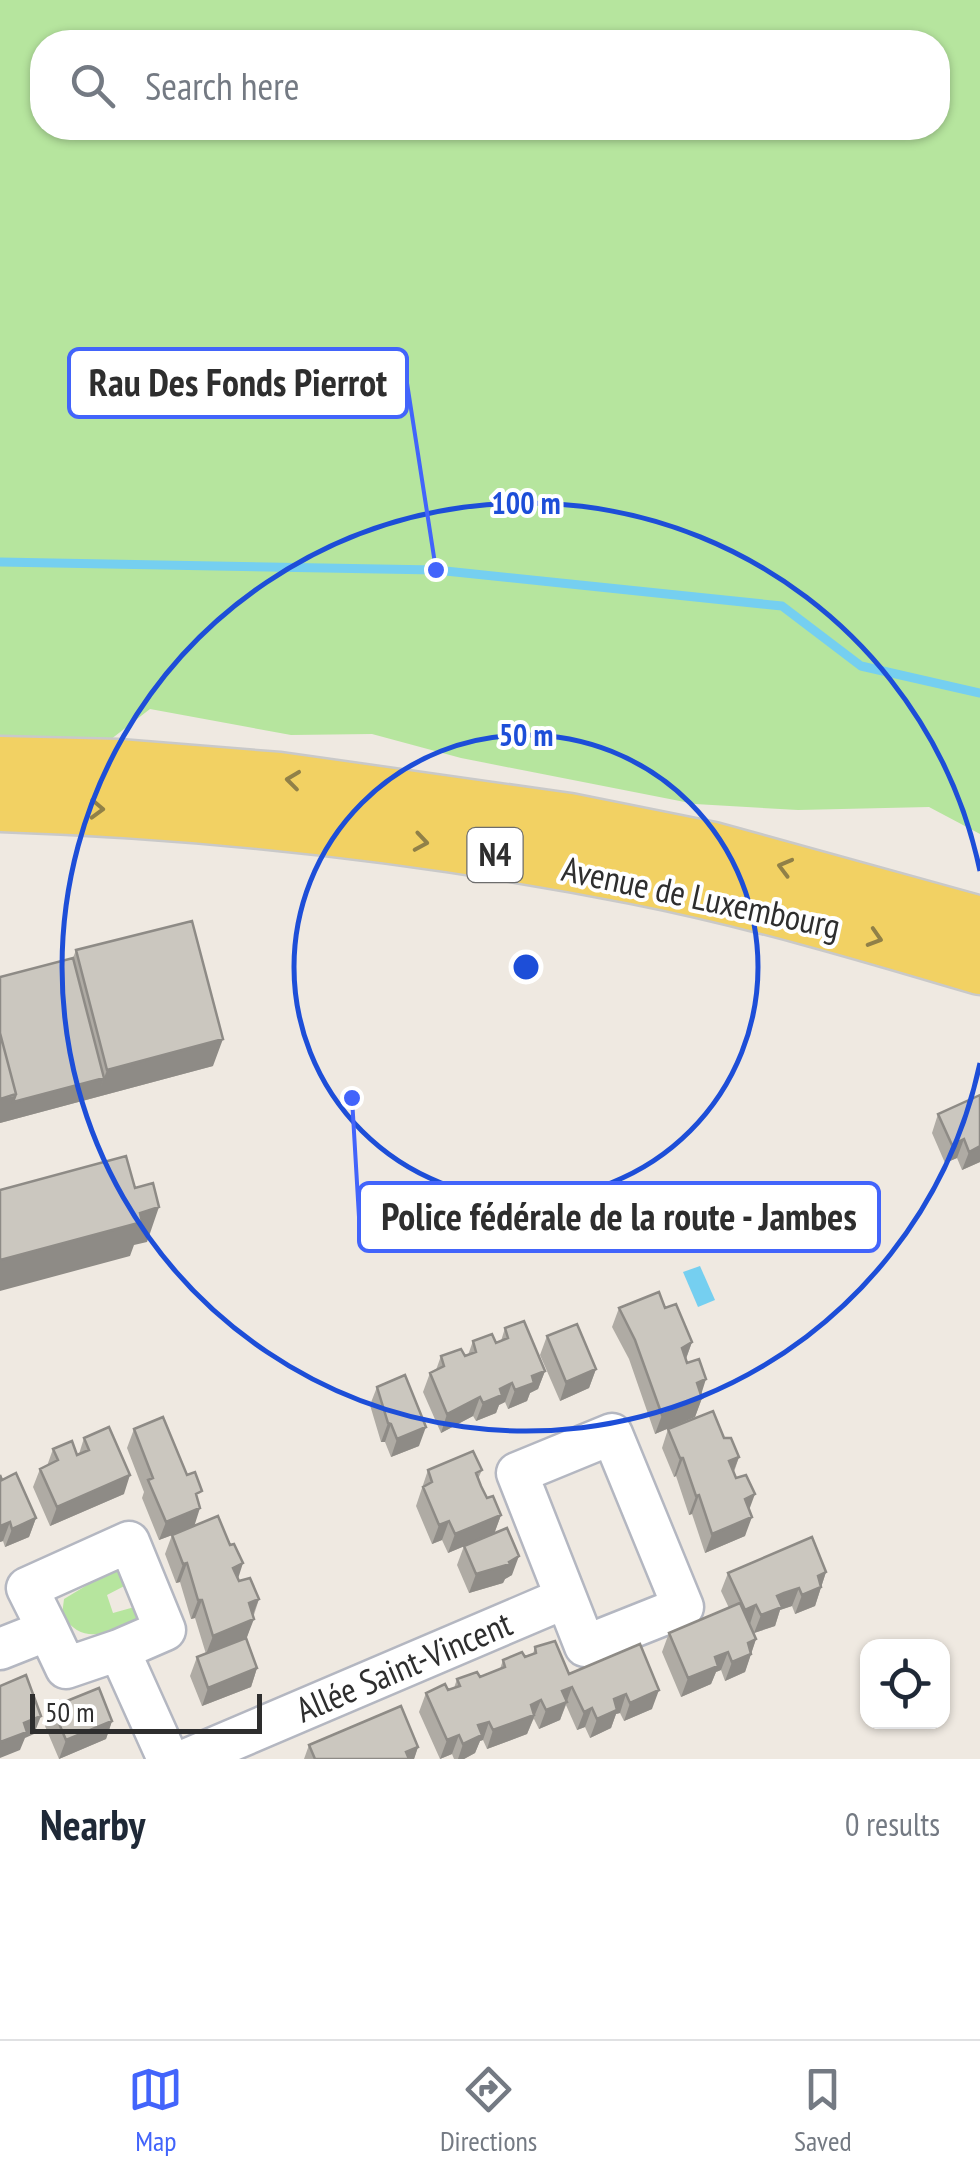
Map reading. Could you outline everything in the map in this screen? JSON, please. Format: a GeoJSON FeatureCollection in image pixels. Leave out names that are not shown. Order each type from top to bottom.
{"type":"FeatureCollection","features":[{"type":"Feature","properties":{"kind":"main road","name":"Avenue de Luxembourg"},"geometry":{"type":"LineString","coordinates":[[0,762],[118,764],[279,778],[569,819],[714,848],[980,922]]}},
{"type":"Feature","properties":{"kind":"main road","name":"Avenue de Luxembourg"},"geometry":{"type":"LineString","coordinates":[[0,806],[118,810],[275,823],[412,841],[634,878],[850,930],[980,969]]}},
{"type":"Feature","properties":{"kind":"street"},"geometry":{"type":"LineString","coordinates":[[612,1434],[683,1608],[585,1646],[564,1598],[517,1473],[612,1434]]}},
{"type":"Feature","properties":{"kind":"street"},"geometry":{"type":"LineString","coordinates":[[129,1542],[165,1630],[66,1668],[48,1630],[27,1588],[129,1542]]}},
{"type":"Feature","properties":{"kind":"street","name":"Allée Saint-Vincent"},"geometry":{"type":"LineString","coordinates":[[188,1759],[564,1598]]}},
{"type":"Feature","properties":{"kind":"street"},"geometry":{"type":"LineString","coordinates":[[0,1649],[48,1630]]}},
{"type":"Feature","properties":{"kind":"street"},"geometry":{"type":"LineString","coordinates":[[119,1650],[168,1759]]}},
{"type":"Feature","properties":{"kind":"green space"},"geometry":{"type":"Polygon","coordinates":[[[0,0],[980,0],[980,834],[929,807],[798,810],[695,804],[461,758],[372,734],[291,735],[150,709],[106,743],[0,735],[0,0]]]}},
{"type":"Feature","properties":{"kind":"green space"},"geometry":{"type":"Polygon","coordinates":[[[112,1570],[126,1573],[132,1582],[107,1595],[113,1613],[138,1606],[137,1621],[96,1634],[78,1631],[62,1615],[64,1599],[112,1570]]]}},
{"type":"Feature","properties":{"kind":"water"},"geometry":{"type":"Polygon","coordinates":[[[700,1266],[715,1300],[698,1307],[683,1272],[700,1266]]]}},
{"type":"Feature","properties":{"kind":"building"},"geometry":{"type":"Polygon","coordinates":[[[192,921],[223,1039],[107,1070],[76,950],[192,921]]]}},
{"type":"Feature","properties":{"kind":"building"},"geometry":{"type":"Polygon","coordinates":[[[73,958],[104,1078],[13,1102],[16,1094],[0,1033],[0,977],[73,958]]]}},
{"type":"Feature","properties":{"kind":"building"},"geometry":{"type":"Polygon","coordinates":[[[0,1033],[16,1094],[0,1099],[0,1033]]]}},
{"type":"Feature","properties":{"kind":"building"},"geometry":{"type":"Polygon","coordinates":[[[980,1095],[980,1146],[969,1152],[964,1139],[952,1145],[938,1114],[980,1095]]]}},
{"type":"Feature","properties":{"kind":"building"},"geometry":{"type":"Polygon","coordinates":[[[126,1156],[135,1188],[153,1183],[159,1207],[140,1213],[142,1222],[0,1260],[0,1190],[126,1156]]]}},
{"type":"Feature","properties":{"kind":"building"},"geometry":{"type":"Polygon","coordinates":[[[659,1292],[665,1308],[676,1304],[692,1342],[682,1348],[687,1363],[699,1359],[706,1379],[697,1383],[702,1398],[662,1415],[619,1308],[659,1292]]]}},
{"type":"Feature","properties":{"kind":"building"},"geometry":{"type":"Polygon","coordinates":[[[524,1321],[545,1371],[532,1376],[534,1383],[515,1390],[512,1383],[500,1389],[502,1395],[483,1403],[480,1397],[447,1414],[430,1373],[444,1366],[441,1356],[461,1349],[465,1356],[476,1352],[473,1341],[492,1334],[496,1343],[508,1338],[505,1328],[524,1321]]]}},
{"type":"Feature","properties":{"kind":"building"},"geometry":{"type":"Polygon","coordinates":[[[577,1324],[596,1369],[566,1382],[547,1336],[577,1324]]]}},
{"type":"Feature","properties":{"kind":"building"},"geometry":{"type":"Polygon","coordinates":[[[405,1375],[426,1427],[397,1439],[377,1387],[405,1375]]]}},
{"type":"Feature","properties":{"kind":"building"},"geometry":{"type":"Polygon","coordinates":[[[713,1411],[724,1438],[731,1438],[739,1457],[729,1461],[736,1478],[746,1475],[755,1494],[745,1499],[752,1517],[712,1534],[699,1495],[696,1496],[668,1429],[713,1411]]]}},
{"type":"Feature","properties":{"kind":"building"},"geometry":{"type":"Polygon","coordinates":[[[163,1417],[187,1475],[195,1472],[202,1491],[196,1494],[200,1508],[166,1522],[148,1480],[153,1478],[134,1429],[163,1417]]]}},
{"type":"Feature","properties":{"kind":"building"},"geometry":{"type":"Polygon","coordinates":[[[109,1427],[130,1475],[57,1507],[40,1469],[58,1460],[53,1449],[72,1441],[77,1455],[89,1450],[84,1438],[109,1427]]]}},
{"type":"Feature","properties":{"kind":"building"},"geometry":{"type":"Polygon","coordinates":[[[473,1451],[482,1470],[476,1473],[481,1486],[487,1498],[493,1496],[501,1515],[455,1534],[449,1521],[439,1525],[423,1487],[432,1482],[428,1470],[473,1451]]]}},
{"type":"Feature","properties":{"kind":"building"},"geometry":{"type":"Polygon","coordinates":[[[16,1473],[36,1518],[12,1529],[10,1522],[0,1526],[0,1475],[2,1480],[16,1473]]]}},
{"type":"Feature","properties":{"kind":"building"},"geometry":{"type":"Polygon","coordinates":[[[218,1516],[230,1545],[234,1544],[243,1563],[233,1568],[239,1581],[250,1578],[259,1599],[249,1603],[254,1619],[213,1636],[187,1563],[183,1564],[172,1535],[218,1516]]]}},
{"type":"Feature","properties":{"kind":"building"},"geometry":{"type":"Polygon","coordinates":[[[507,1528],[519,1556],[510,1564],[476,1574],[464,1546],[507,1528]]]}},
{"type":"Feature","properties":{"kind":"building"},"geometry":{"type":"Polygon","coordinates":[[[812,1537],[826,1572],[818,1576],[821,1587],[802,1595],[799,1588],[777,1596],[782,1607],[761,1615],[756,1605],[745,1610],[728,1573],[812,1537]]]}},
{"type":"Feature","properties":{"kind":"building"},"geometry":{"type":"Polygon","coordinates":[[[740,1603],[756,1639],[748,1643],[751,1654],[732,1662],[728,1652],[715,1657],[718,1666],[688,1678],[669,1633],[740,1603]]]}},
{"type":"Feature","properties":{"kind":"building"},"geometry":{"type":"Polygon","coordinates":[[[246,1638],[257,1668],[208,1688],[197,1657],[246,1638]]]}},
{"type":"Feature","properties":{"kind":"building"},"geometry":{"type":"Polygon","coordinates":[[[555,1641],[569,1674],[640,1644],[659,1690],[630,1703],[626,1694],[614,1699],[617,1710],[597,1719],[592,1708],[584,1712],[572,1687],[562,1691],[567,1702],[546,1710],[541,1700],[531,1705],[534,1715],[493,1730],[489,1722],[478,1725],[482,1735],[463,1744],[459,1735],[447,1740],[426,1693],[445,1684],[448,1690],[460,1686],[457,1679],[477,1672],[480,1677],[505,1667],[503,1660],[522,1652],[525,1657],[536,1653],[535,1647],[555,1641]]]}},
{"type":"Feature","properties":{"kind":"building"},"geometry":{"type":"Polygon","coordinates":[[[26,1675],[41,1716],[24,1723],[27,1732],[0,1742],[0,1686],[26,1675]]]}},
{"type":"Feature","properties":{"kind":"building"},"geometry":{"type":"Polygon","coordinates":[[[99,1688],[112,1721],[66,1740],[52,1707],[99,1688]]]}},
{"type":"Feature","properties":{"kind":"building"},"geometry":{"type":"Polygon","coordinates":[[[401,1706],[418,1747],[406,1752],[409,1759],[315,1759],[309,1745],[401,1706]]]}},
{"type":"Feature","properties":{"kind":"waterway"},"geometry":{"type":"LineString","coordinates":[[0,562],[436,570],[782,606],[861,666],[980,693]]}},
{"type":"Feature","properties":{"kind":"place","name":"Rau Des Fonds Pierrot"},"geometry":{"type":"Point","coordinates":[436,570]}},
{"type":"Feature","properties":{"kind":"place","name":"Police fédérale de la route - Jambes"},"geometry":{"type":"Point","coordinates":[352,1098]}}]}
